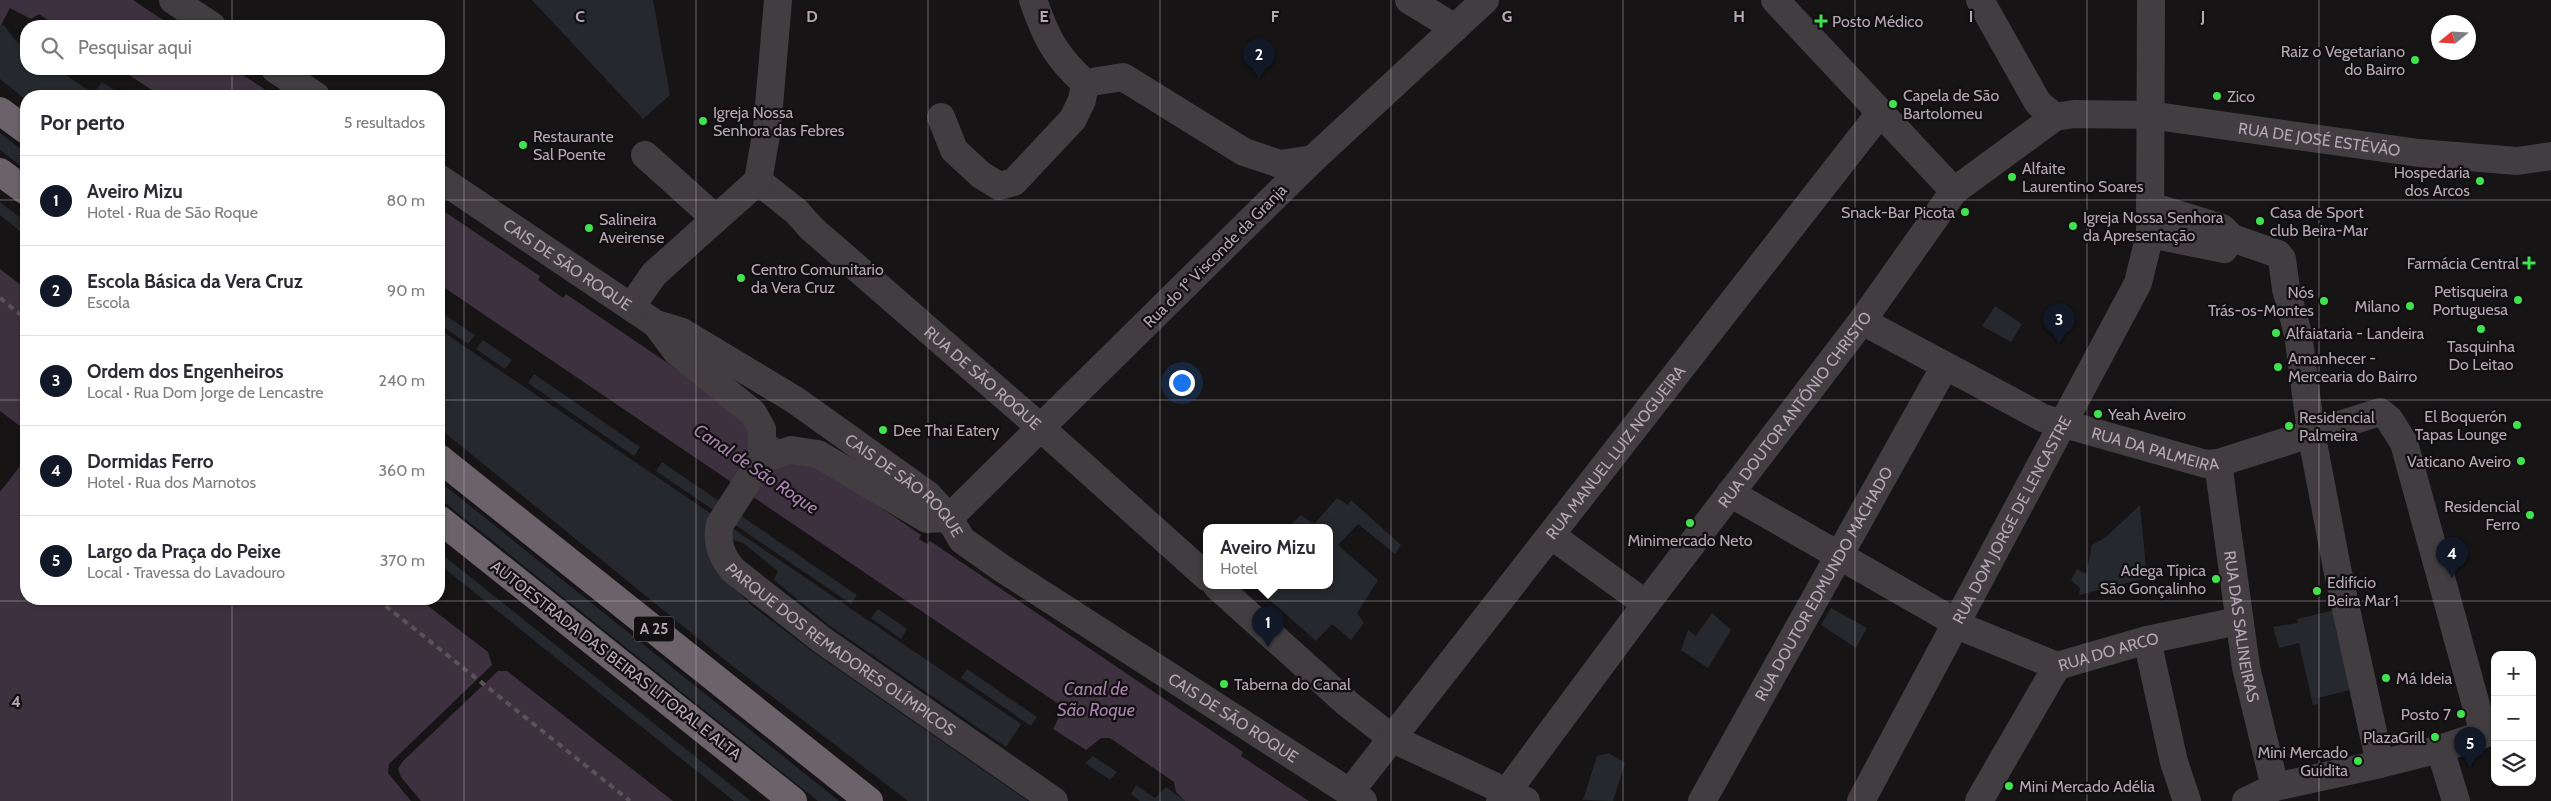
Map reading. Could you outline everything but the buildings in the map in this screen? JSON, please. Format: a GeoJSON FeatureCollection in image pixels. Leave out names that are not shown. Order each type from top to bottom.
{"type":"FeatureCollection","features":[{"type":"Feature","properties":{"kind":"highway"},"geometry":{"type":"LineString","coordinates":[[0,111],[20,126]]}},
{"type":"Feature","properties":{"kind":"highway"},"geometry":{"type":"LineString","coordinates":[[0,172],[20,187]]}},
{"type":"Feature","properties":{"kind":"highway","name":"A 25"},"geometry":{"type":"LineString","coordinates":[[445,463],[870,801]]}},
{"type":"Feature","properties":{"kind":"highway","name":"AUTOESTRADA DAS BEIRAS LITORAL E ALTA"},"geometry":{"type":"LineString","coordinates":[[445,525],[793,801]]}},
{"type":"Feature","properties":{"kind":"street"},"geometry":{"type":"LineString","coordinates":[[173,0],[203,20]]}},
{"type":"Feature","properties":{"kind":"street"},"geometry":{"type":"LineString","coordinates":[[631,307],[654,274],[758,181],[767,129],[778,0]]}},
{"type":"Feature","properties":{"kind":"street"},"geometry":{"type":"LineString","coordinates":[[1032,0],[1044,30],[1064,64],[1085,82],[1123,77],[1244,152],[1280,164],[1313,160]]}},
{"type":"Feature","properties":{"kind":"street"},"geometry":{"type":"LineString","coordinates":[[1409,0],[1455,28]]}},
{"type":"Feature","properties":{"kind":"street","name":"Rua do 1º Visconde da Granja"},"geometry":{"type":"LineString","coordinates":[[949,518],[1313,160],[1485,0]]}},
{"type":"Feature","properties":{"kind":"street"},"geometry":{"type":"LineString","coordinates":[[1775,0],[1954,191]]}},
{"type":"Feature","properties":{"kind":"street"},"geometry":{"type":"LineString","coordinates":[[1980,0],[2038,102],[2055,117]]}},
{"type":"Feature","properties":{"kind":"street","name":"RUA DOM JORGE DE LENCASTRE"},"geometry":{"type":"LineString","coordinates":[[1861,801],[2138,283],[2150,234],[2149,115],[2151,0]]}},
{"type":"Feature","properties":{"kind":"street"},"geometry":{"type":"LineString","coordinates":[[284,75],[307,90]]}},
{"type":"Feature","properties":{"kind":"street"},"geometry":{"type":"LineString","coordinates":[[941,116],[954,150],[981,175],[999,186],[1014,182],[1073,119],[1082,100],[1085,82]]}},
{"type":"Feature","properties":{"kind":"street","name":"RUA MANUEL LUIZ NOGUEIRA"},"geometry":{"type":"LineString","coordinates":[[1357,796],[1393,739],[1880,113]]}},
{"type":"Feature","properties":{"kind":"street","name":"RUA DOUTOR ANTÓNIO CHRISTO"},"geometry":{"type":"LineString","coordinates":[[1511,798],[1646,604],[1862,321],[1954,191],[2055,117],[2074,114],[2149,115]]}},
{"type":"Feature","properties":{"kind":"street","name":"RUA DE JOSÉ ESTÉVÃO"},"geometry":{"type":"LineString","coordinates":[[2149,115],[2419,153],[2517,161],[2551,156]]}},
{"type":"Feature","properties":{"kind":"street"},"geometry":{"type":"LineString","coordinates":[[645,155],[715,218]]}},
{"type":"Feature","properties":{"kind":"street","name":"RUA DE SÃO ROQUE"},"geometry":{"type":"LineString","coordinates":[[758,181],[797,212],[811,228],[1041,428],[1203,573]]}},
{"type":"Feature","properties":{"kind":"street","name":"CAIS DE SÃO ROQUE"},"geometry":{"type":"LineString","coordinates":[[445,182],[656,324],[682,332],[795,400],[928,495],[949,518],[962,540],[1003,569],[1357,796]]}},
{"type":"Feature","properties":{"kind":"street"},"geometry":{"type":"LineString","coordinates":[[2150,206],[2222,228],[2232,238],[2278,254],[2282,259],[2286,289],[2298,334],[2311,432],[2337,568],[2380,764]]}},
{"type":"Feature","properties":{"kind":"street"},"geometry":{"type":"LineString","coordinates":[[2150,234],[2224,249],[2232,238]]}},
{"type":"Feature","properties":{"kind":"street","name":"RUA DA PALMEIRA"},"geometry":{"type":"LineString","coordinates":[[1862,321],[2042,418],[2206,464],[2218,463],[2311,432],[2380,412],[2389,419],[2404,443],[2484,734],[2440,749]]}},
{"type":"Feature","properties":{"kind":"street"},"geometry":{"type":"LineString","coordinates":[[656,324],[676,350],[754,413],[762,429],[762,459],[790,450],[818,454],[928,519],[949,518]]}},
{"type":"Feature","properties":{"kind":"street","name":"RUA DOUTOR EDMUNDO MACHADO"},"geometry":{"type":"LineString","coordinates":[[1702,801],[1945,366]]}},
{"type":"Feature","properties":{"kind":"street","name":"PARQUE DOS REMADORES OLÍMPICOS"},"geometry":{"type":"LineString","coordinates":[[762,459],[720,524],[718,536],[720,548],[729,565],[822,640],[1054,801]]}},
{"type":"Feature","properties":{"kind":"street","name":"RUA DAS SALINEIRAS"},"geometry":{"type":"LineString","coordinates":[[2218,463],[2238,621],[2246,667],[2275,787]]}},
{"type":"Feature","properties":{"kind":"street","name":"RUA DO ARCO"},"geometry":{"type":"LineString","coordinates":[[1730,493],[1957,623],[2057,666],[2147,640],[2238,621]]}},
{"type":"Feature","properties":{"kind":"street"},"geometry":{"type":"LineString","coordinates":[[1552,536],[1646,604]]}},
{"type":"Feature","properties":{"kind":"street"},"geometry":{"type":"LineString","coordinates":[[1220,589],[1348,704],[1393,739],[1511,798]]}},
{"type":"Feature","properties":{"kind":"street"},"geometry":{"type":"LineString","coordinates":[[2147,640],[2174,762],[2187,801]]}},
{"type":"Feature","properties":{"kind":"street"},"geometry":{"type":"LineString","coordinates":[[1979,801],[2057,666]]}},
{"type":"Feature","properties":{"kind":"street"},"geometry":{"type":"LineString","coordinates":[[2246,801],[2275,787],[2440,749],[2456,801]]}},
{"type":"Feature","properties":{"kind":"shaded area"},"geometry":{"type":"Polygon","coordinates":[[[532,0],[653,0],[670,95],[643,119],[532,0]]]}},
{"type":"Feature","properties":{"kind":"shaded area"},"geometry":{"type":"Polygon","coordinates":[[[3,24],[20,44],[20,75],[66,75],[88,90],[20,90],[20,95],[0,79],[0,27],[3,24]]]}},
{"type":"Feature","properties":{"kind":"shaded area"},"geometry":{"type":"Polygon","coordinates":[[[102,82],[115,90],[96,90],[102,82]]]}},
{"type":"Feature","properties":{"kind":"shaded area"},"geometry":{"type":"Polygon","coordinates":[[[0,133],[20,148],[20,165],[0,150],[0,133]]]}},
{"type":"Feature","properties":{"kind":"shaded area"},"geometry":{"type":"Polygon","coordinates":[[[0,202],[20,217],[20,231],[0,215],[0,202]]]}},
{"type":"Feature","properties":{"kind":"shaded area"},"geometry":{"type":"Polygon","coordinates":[[[1995,306],[2022,324],[2011,342],[1982,326],[1995,306]]]}},
{"type":"Feature","properties":{"kind":"shaded area"},"geometry":{"type":"Polygon","coordinates":[[[445,315],[475,335],[468,344],[445,328],[445,315]]]}},
{"type":"Feature","properties":{"kind":"shaded area"},"geometry":{"type":"Polygon","coordinates":[[[445,333],[1021,724],[1006,747],[830,626],[774,580],[778,571],[743,543],[733,540],[714,566],[751,605],[813,652],[1028,801],[908,801],[726,661],[445,433],[445,333]]]}},
{"type":"Feature","properties":{"kind":"shaded area"},"geometry":{"type":"Polygon","coordinates":[[[483,340],[512,360],[505,369],[476,349],[483,340]]]}},
{"type":"Feature","properties":{"kind":"shaded area"},"geometry":{"type":"Polygon","coordinates":[[[534,374],[640,447],[634,456],[528,383],[534,374]]]}},
{"type":"Feature","properties":{"kind":"shaded area"},"geometry":{"type":"Polygon","coordinates":[[[662,462],[857,595],[851,604],[656,471],[662,462]]]}},
{"type":"Feature","properties":{"kind":"shaded area"},"geometry":{"type":"Polygon","coordinates":[[[445,486],[839,801],[818,801],[445,503],[445,486]]]}},
{"type":"Feature","properties":{"kind":"shaded area"},"geometry":{"type":"Polygon","coordinates":[[[1337,498],[1348,505],[1351,500],[1401,545],[1395,554],[1358,524],[1338,545],[1378,580],[1357,613],[1364,623],[1351,640],[1332,624],[1316,641],[1257,589],[1333,589],[1333,524],[1314,524],[1337,498]]]}},
{"type":"Feature","properties":{"kind":"shaded area"},"geometry":{"type":"Polygon","coordinates":[[[2140,505],[2147,578],[2079,595],[2080,588],[2071,580],[2077,569],[2086,574],[2092,545],[2106,537],[2140,505]]]}},
{"type":"Feature","properties":{"kind":"shaded area"},"geometry":{"type":"Polygon","coordinates":[[[1301,515],[1314,524],[1291,524],[1301,515]]]}},
{"type":"Feature","properties":{"kind":"shaded area"},"geometry":{"type":"Polygon","coordinates":[[[445,557],[751,801],[734,801],[445,569],[445,557]]]}},
{"type":"Feature","properties":{"kind":"shaded area"},"geometry":{"type":"Polygon","coordinates":[[[1831,608],[1867,628],[1856,648],[1821,625],[1831,608]]]}},
{"type":"Feature","properties":{"kind":"shaded area"},"geometry":{"type":"Polygon","coordinates":[[[878,609],[907,629],[901,639],[871,618],[878,609]]]}},
{"type":"Feature","properties":{"kind":"shaded area"},"geometry":{"type":"Polygon","coordinates":[[[2339,609],[2354,689],[2318,698],[2318,704],[2313,705],[2299,643],[2279,648],[2273,627],[2298,623],[2297,619],[2339,609]]]}},
{"type":"Feature","properties":{"kind":"shaded area"},"geometry":{"type":"Polygon","coordinates":[[[1712,613],[1731,630],[1708,668],[1681,650],[1688,630],[1696,636],[1712,613]]]}},
{"type":"Feature","properties":{"kind":"shaded area"},"geometry":{"type":"Polygon","coordinates":[[[967,669],[1037,717],[1031,726],[961,678],[967,669]]]}},
{"type":"Feature","properties":{"kind":"shaded area"},"geometry":{"type":"Polygon","coordinates":[[[1609,753],[1625,763],[1613,801],[1583,800],[1597,756],[1609,753]]]}},
{"type":"Feature","properties":{"kind":"shaded area"},"geometry":{"type":"Polygon","coordinates":[[[1093,756],[1117,772],[1110,780],[1085,763],[1093,756]]]}},
{"type":"Feature","properties":{"kind":"shaded area"},"geometry":{"type":"Polygon","coordinates":[[[1136,785],[1155,798],[1166,787],[1185,801],[1140,801],[1131,794],[1136,785]]]}},
{"type":"Feature","properties":{"kind":"water"},"geometry":{"type":"Polygon","coordinates":[[[0,0],[133,0],[163,20],[48,20],[39,14],[31,19],[10,8],[0,27],[0,0]]]}},
{"type":"Feature","properties":{"kind":"water"},"geometry":{"type":"Polygon","coordinates":[[[129,75],[243,75],[266,90],[152,90],[129,75]]]}},
{"type":"Feature","properties":{"kind":"water","name":"Canal de São Roque"},"geometry":{"type":"Polygon","coordinates":[[[445,212],[540,276],[538,280],[563,298],[566,294],[921,535],[919,539],[927,544],[930,541],[1243,752],[1241,756],[1309,801],[1185,801],[1176,792],[1174,782],[1110,738],[1101,738],[1086,750],[1053,729],[1060,715],[1057,703],[445,288],[445,212]]]}},
{"type":"Feature","properties":{"kind":"water"},"geometry":{"type":"Polygon","coordinates":[[[0,269],[20,284],[20,426],[0,411],[0,269]]]}},
{"type":"Feature","properties":{"kind":"water"},"geometry":{"type":"Polygon","coordinates":[[[20,466],[20,605],[427,605],[488,652],[492,665],[389,764],[388,773],[411,801],[0,801],[0,492],[20,466]]]}},
{"type":"Feature","properties":{"kind":"water"},"geometry":{"type":"Polygon","coordinates":[[[498,671],[507,671],[673,801],[421,801],[401,777],[398,769],[403,761],[498,671]]]}},
{"type":"Feature","properties":{"kind":"railway"},"geometry":{"type":"LineString","coordinates":[[0,298],[20,314]]}},
{"type":"Feature","properties":{"kind":"railway"},"geometry":{"type":"LineString","coordinates":[[385,605],[630,801]]}},
{"type":"Feature","properties":{"kind":"place","name":"Posto Médico"},"geometry":{"type":"Point","coordinates":[1821,21]}},
{"type":"Feature","properties":{"kind":"place","name":"Raiz o Vegetariano do Bairro"},"geometry":{"type":"Point","coordinates":[2415,60]}},
{"type":"Feature","properties":{"kind":"place","name":"Escola Básica da Vera Cruz"},"geometry":{"type":"Point","coordinates":[1259,79]}},
{"type":"Feature","properties":{"kind":"place","name":"Zico"},"geometry":{"type":"Point","coordinates":[2217,96]}},
{"type":"Feature","properties":{"kind":"place","name":"Capela de São Bartolomeu"},"geometry":{"type":"Point","coordinates":[1893,104]}},
{"type":"Feature","properties":{"kind":"place","name":"Igreja Nossa Senhora das Febres"},"geometry":{"type":"Point","coordinates":[703,121]}},
{"type":"Feature","properties":{"kind":"place","name":"Restaurante Sal Poente"},"geometry":{"type":"Point","coordinates":[523,145]}},
{"type":"Feature","properties":{"kind":"place","name":"Alfaite Laurentino Soares"},"geometry":{"type":"Point","coordinates":[2012,177]}},
{"type":"Feature","properties":{"kind":"place","name":"Hospedaria dos Arcos"},"geometry":{"type":"Point","coordinates":[2480,181]}},
{"type":"Feature","properties":{"kind":"place","name":"Snack-Bar Picota"},"geometry":{"type":"Point","coordinates":[1965,212]}},
{"type":"Feature","properties":{"kind":"place","name":"Casa de Sport club Beira-Mar"},"geometry":{"type":"Point","coordinates":[2260,221]}},
{"type":"Feature","properties":{"kind":"place","name":"Igreja Nossa Senhora da Apresentação"},"geometry":{"type":"Point","coordinates":[2073,226]}},
{"type":"Feature","properties":{"kind":"place","name":"Salineira Aveirense"},"geometry":{"type":"Point","coordinates":[589,228]}},
{"type":"Feature","properties":{"kind":"place","name":"Farmácia Central"},"geometry":{"type":"Point","coordinates":[2529,263]}},
{"type":"Feature","properties":{"kind":"place","name":"Centro Comunitario da Vera Cruz"},"geometry":{"type":"Point","coordinates":[741,278]}},
{"type":"Feature","properties":{"kind":"place","name":"Petisqueira Portuguesa"},"geometry":{"type":"Point","coordinates":[2518,300]}},
{"type":"Feature","properties":{"kind":"place","name":"Nós Trás-os-Montes"},"geometry":{"type":"Point","coordinates":[2324,301]}},
{"type":"Feature","properties":{"kind":"place","name":"Milano"},"geometry":{"type":"Point","coordinates":[2410,306]}},
{"type":"Feature","properties":{"kind":"place","name":"Tasquinha Do Leitao"},"geometry":{"type":"Point","coordinates":[2481,329]}},
{"type":"Feature","properties":{"kind":"place","name":"Alfaiataria - Landeira"},"geometry":{"type":"Point","coordinates":[2276,333]}},
{"type":"Feature","properties":{"kind":"place","name":"Ordem dos Engenheiros"},"geometry":{"type":"Point","coordinates":[2059,344]}},
{"type":"Feature","properties":{"kind":"place","name":"Amanhecer - Mercearia do Bairro"},"geometry":{"type":"Point","coordinates":[2278,367]}},
{"type":"Feature","properties":{"kind":"place","name":"Yeah Aveiro"},"geometry":{"type":"Point","coordinates":[2098,414]}},
{"type":"Feature","properties":{"kind":"place","name":"El Boquerón Tapas Lounge"},"geometry":{"type":"Point","coordinates":[2517,425]}},
{"type":"Feature","properties":{"kind":"place","name":"Residencial Palmeira"},"geometry":{"type":"Point","coordinates":[2289,426]}},
{"type":"Feature","properties":{"kind":"place","name":"Dee Thai Eatery"},"geometry":{"type":"Point","coordinates":[883,430]}},
{"type":"Feature","properties":{"kind":"place","name":"Vaticano Aveiro"},"geometry":{"type":"Point","coordinates":[2521,461]}},
{"type":"Feature","properties":{"kind":"place","name":"Residencial Ferro"},"geometry":{"type":"Point","coordinates":[2530,515]}},
{"type":"Feature","properties":{"kind":"place","name":"Minimercado Neto"},"geometry":{"type":"Point","coordinates":[1690,523]}},
{"type":"Feature","properties":{"kind":"place","name":"Dormidas Ferro"},"geometry":{"type":"Point","coordinates":[2452,578]}},
{"type":"Feature","properties":{"kind":"place","name":"Adega Típica São Gonçalinho"},"geometry":{"type":"Point","coordinates":[2216,579]}},
{"type":"Feature","properties":{"kind":"place","name":"Edifício Beira Mar 1"},"geometry":{"type":"Point","coordinates":[2317,591]}},
{"type":"Feature","properties":{"kind":"place","name":"Aveiro Mizu"},"geometry":{"type":"Point","coordinates":[1268,647]}},
{"type":"Feature","properties":{"kind":"place","name":"Má Ideia"},"geometry":{"type":"Point","coordinates":[2386,678]}},
{"type":"Feature","properties":{"kind":"place","name":"Taberna do Canal"},"geometry":{"type":"Point","coordinates":[1224,684]}},
{"type":"Feature","properties":{"kind":"place","name":"Posto 7"},"geometry":{"type":"Point","coordinates":[2461,714]}},
{"type":"Feature","properties":{"kind":"place","name":"PlazaGrill"},"geometry":{"type":"Point","coordinates":[2435,737]}},
{"type":"Feature","properties":{"kind":"place","name":"Mini Mercado Guidita"},"geometry":{"type":"Point","coordinates":[2358,761]}},
{"type":"Feature","properties":{"kind":"place","name":"Largo da Praça do Peixe"},"geometry":{"type":"Point","coordinates":[2470,768]}},
{"type":"Feature","properties":{"kind":"place","name":"Mini Mercado Adélia"},"geometry":{"type":"Point","coordinates":[2009,786]}}]}
